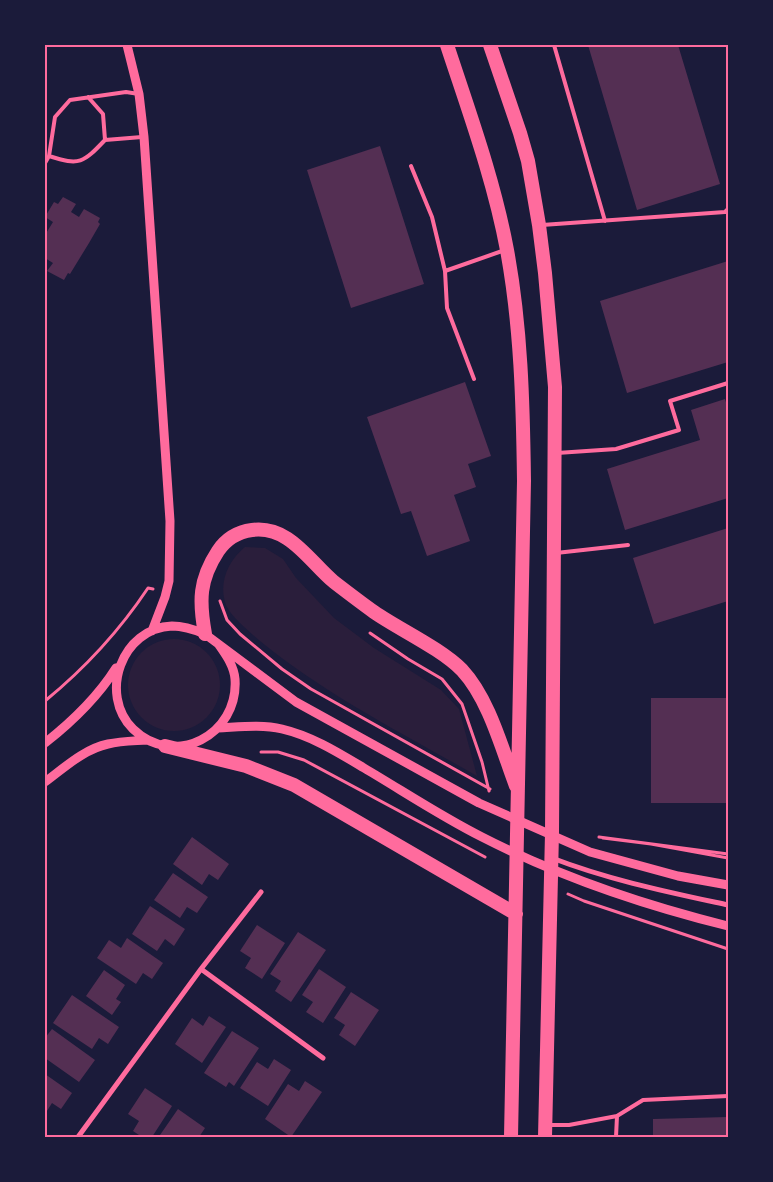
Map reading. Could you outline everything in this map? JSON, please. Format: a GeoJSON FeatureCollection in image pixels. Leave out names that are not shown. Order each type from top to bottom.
{"type":"FeatureCollection","features":[{"type":"Feature","properties":{"kind":"highway"},"geometry":{"type":"LineString","coordinates":[[447,45],[485,163],[507,249],[520,348],[524,481],[511,1137]]}},
{"type":"Feature","properties":{"kind":"highway"},"geometry":{"type":"LineString","coordinates":[[490,45],[528,161],[540,225],[555,386],[551,857],[545,1131]]}},
{"type":"Feature","properties":{"kind":"highway"},"geometry":{"type":"LineString","coordinates":[[205,634],[200,598],[202,585],[211,562],[225,542],[243,531],[271,530],[292,542],[334,582],[374,612],[451,660],[462,671],[486,708],[519,792]]}},
{"type":"Feature","properties":{"kind":"highway"},"geometry":{"type":"LineString","coordinates":[[165,746],[246,766],[294,785],[516,914]]}},
{"type":"Feature","properties":{"kind":"street"},"geometry":{"type":"LineString","coordinates":[[127,45],[139,94],[144,137],[170,521],[168,581],[165,597],[152,631]]}},
{"type":"Feature","properties":{"kind":"street"},"geometry":{"type":"LineString","coordinates":[[45,742],[86,708],[104,688],[135,642],[152,631],[170,626],[188,627],[205,634],[296,702],[479,804],[590,852],[678,876],[728,885]]}},
{"type":"Feature","properties":{"kind":"street"},"geometry":{"type":"LineString","coordinates":[[123,658],[116,675],[116,694],[121,713],[132,728],[147,740],[165,746],[184,746],[203,740],[218,728],[229,714],[234,696],[235,677],[229,660],[219,645]]}},
{"type":"Feature","properties":{"kind":"street"},"geometry":{"type":"LineString","coordinates":[[218,728],[264,726],[299,733],[348,758],[481,836],[538,864],[578,880],[666,910],[728,926]]}},
{"type":"Feature","properties":{"kind":"street"},"geometry":{"type":"LineString","coordinates":[[45,782],[77,758],[94,749],[108,744],[147,740]]}},
{"type":"Feature","properties":{"kind":"street"},"geometry":{"type":"LineString","coordinates":[[551,857],[573,866],[638,886],[728,905]]}},
{"type":"Feature","properties":{"kind":"street"},"geometry":{"type":"LineString","coordinates":[[81,1136],[201,969],[261,892]]}},
{"type":"Feature","properties":{"kind":"street"},"geometry":{"type":"LineString","coordinates":[[201,969],[323,1058]]}},
{"type":"Feature","properties":{"kind":"lane"},"geometry":{"type":"LineString","coordinates":[[554,45],[605,220]]}},
{"type":"Feature","properties":{"kind":"lane"},"geometry":{"type":"LineString","coordinates":[[45,163],[49,156],[55,117],[70,100],[126,92],[139,94]]}},
{"type":"Feature","properties":{"kind":"lane"},"geometry":{"type":"LineString","coordinates":[[88,97],[103,114],[105,140]]}},
{"type":"Feature","properties":{"kind":"lane"},"geometry":{"type":"LineString","coordinates":[[49,156],[70,163],[88,158],[105,140],[144,137]]}},
{"type":"Feature","properties":{"kind":"lane"},"geometry":{"type":"LineString","coordinates":[[411,166],[432,217],[445,271],[447,308],[474,379]]}},
{"type":"Feature","properties":{"kind":"lane"},"geometry":{"type":"LineString","coordinates":[[540,225],[725,212],[728,210]]}},
{"type":"Feature","properties":{"kind":"lane"},"geometry":{"type":"LineString","coordinates":[[445,271],[507,249]]}},
{"type":"Feature","properties":{"kind":"lane"},"geometry":{"type":"LineString","coordinates":[[554,453],[616,449],[679,430],[670,401],[728,384]]}},
{"type":"Feature","properties":{"kind":"lane"},"geometry":{"type":"LineString","coordinates":[[554,553],[628,545]]}},
{"type":"Feature","properties":{"kind":"lane"},"geometry":{"type":"LineString","coordinates":[[545,1131],[617,1116],[643,1100],[728,1096]]}},
{"type":"Feature","properties":{"kind":"lane"},"geometry":{"type":"LineString","coordinates":[[616,1137],[617,1116]]}},
{"type":"Feature","properties":{"kind":"path"},"geometry":{"type":"LineString","coordinates":[[45,701],[86,665],[148,588]]}},
{"type":"Feature","properties":{"kind":"path"},"geometry":{"type":"LineString","coordinates":[[219,593],[220,602],[227,620],[240,634],[282,669],[311,689],[420,751]]}},
{"type":"Feature","properties":{"kind":"path"},"geometry":{"type":"LineString","coordinates":[[369,632],[408,659],[442,679],[462,704],[482,762],[492,800]]}},
{"type":"Feature","properties":{"kind":"path"},"geometry":{"type":"LineString","coordinates":[[259,752],[278,752],[304,760],[396,810]]}},
{"type":"Feature","properties":{"kind":"path"},"geometry":{"type":"LineString","coordinates":[[593,836],[728,854]]}},
{"type":"Feature","properties":{"kind":"shaded area"},"geometry":{"type":"Polygon","coordinates":[[[245,547],[265,548],[283,559],[296,578],[334,618],[374,648],[441,690],[459,709],[477,776],[311,679],[285,661],[241,624],[228,610],[223,589],[229,566],[245,547]]]}},
{"type":"Feature","properties":{"kind":"shaded area"},"geometry":{"type":"Polygon","coordinates":[[[165,639],[183,639],[200,646],[213,659],[220,676],[220,694],[213,711],[200,724],[183,731],[165,731],[148,724],[135,711],[128,694],[128,676],[135,659],[148,646],[165,639]]]}},
{"type":"Feature","properties":{"kind":"building"},"geometry":{"type":"Polygon","coordinates":[[[588,45],[678,45],[720,184],[637,210],[588,45]]]}},
{"type":"Feature","properties":{"kind":"building"},"geometry":{"type":"Polygon","coordinates":[[[380,146],[424,284],[351,308],[307,170],[380,146]]]}},
{"type":"Feature","properties":{"kind":"building"},"geometry":{"type":"Polygon","coordinates":[[[63,197],[76,204],[71,212],[79,217],[84,209],[100,218],[98,222],[100,224],[89,243],[70,274],[68,273],[64,280],[47,271],[53,263],[45,258],[45,235],[53,222],[45,217],[54,202],[58,204],[63,197]]]}},
{"type":"Feature","properties":{"kind":"building"},"geometry":{"type":"Polygon","coordinates":[[[728,261],[728,362],[627,393],[600,301],[728,261]]]}},
{"type":"Feature","properties":{"kind":"building"},"geometry":{"type":"Polygon","coordinates":[[[465,382],[491,456],[468,464],[476,487],[454,495],[470,541],[427,556],[411,511],[401,514],[367,417],[465,382]]]}},
{"type":"Feature","properties":{"kind":"building"},"geometry":{"type":"Polygon","coordinates":[[[725,399],[728,409],[728,498],[625,530],[607,469],[700,440],[691,410],[725,399]]]}},
{"type":"Feature","properties":{"kind":"building"},"geometry":{"type":"Polygon","coordinates":[[[728,528],[728,601],[654,624],[633,558],[728,528]]]}},
{"type":"Feature","properties":{"kind":"building"},"geometry":{"type":"Polygon","coordinates":[[[651,698],[728,698],[728,803],[651,803],[651,698]]]}},
{"type":"Feature","properties":{"kind":"building"},"geometry":{"type":"Polygon","coordinates":[[[192,837],[229,864],[218,880],[209,874],[202,885],[173,864],[192,837]]]}},
{"type":"Feature","properties":{"kind":"building"},"geometry":{"type":"Polygon","coordinates":[[[173,873],[208,897],[197,913],[187,907],[180,918],[154,900],[173,873]]]}},
{"type":"Feature","properties":{"kind":"building"},"geometry":{"type":"Polygon","coordinates":[[[150,906],[185,929],[174,946],[165,939],[157,951],[132,934],[150,906]]]}},
{"type":"Feature","properties":{"kind":"building"},"geometry":{"type":"Polygon","coordinates":[[[257,925],[285,943],[262,979],[245,968],[251,958],[240,951],[257,925]]]}},
{"type":"Feature","properties":{"kind":"building"},"geometry":{"type":"Polygon","coordinates":[[[298,932],[326,950],[291,1002],[275,991],[281,981],[270,974],[298,932]]]}},
{"type":"Feature","properties":{"kind":"building"},"geometry":{"type":"Polygon","coordinates":[[[127,938],[163,963],[152,979],[143,973],[136,984],[97,958],[109,940],[121,948],[127,938]]]}},
{"type":"Feature","properties":{"kind":"building"},"geometry":{"type":"Polygon","coordinates":[[[319,969],[346,987],[323,1023],[306,1012],[313,1002],[302,995],[319,969]]]}},
{"type":"Feature","properties":{"kind":"building"},"geometry":{"type":"Polygon","coordinates":[[[104,970],[125,985],[116,999],[121,1002],[112,1015],[86,996],[104,970]]]}},
{"type":"Feature","properties":{"kind":"building"},"geometry":{"type":"Polygon","coordinates":[[[351,992],[379,1010],[355,1046],[339,1035],[345,1025],[334,1018],[351,992]]]}},
{"type":"Feature","properties":{"kind":"building"},"geometry":{"type":"Polygon","coordinates":[[[72,995],[119,1027],[108,1044],[99,1038],[92,1049],[53,1023],[72,995]]]}},
{"type":"Feature","properties":{"kind":"building"},"geometry":{"type":"Polygon","coordinates":[[[209,1016],[226,1027],[202,1063],[175,1044],[192,1018],[203,1026],[209,1016]]]}},
{"type":"Feature","properties":{"kind":"building"},"geometry":{"type":"Polygon","coordinates":[[[52,1029],[95,1060],[79,1082],[45,1058],[45,1038],[52,1029]]]}},
{"type":"Feature","properties":{"kind":"building"},"geometry":{"type":"Polygon","coordinates":[[[232,1031],[259,1048],[234,1086],[229,1082],[226,1087],[204,1073],[232,1031]]]}},
{"type":"Feature","properties":{"kind":"building"},"geometry":{"type":"Polygon","coordinates":[[[274,1059],[291,1070],[268,1106],[240,1088],[257,1062],[268,1069],[274,1059]]]}},
{"type":"Feature","properties":{"kind":"building"},"geometry":{"type":"Polygon","coordinates":[[[45,1074],[72,1093],[61,1109],[52,1103],[45,1114],[45,1074]]]}},
{"type":"Feature","properties":{"kind":"building"},"geometry":{"type":"Polygon","coordinates":[[[305,1081],[322,1092],[291,1137],[265,1119],[288,1084],[299,1091],[305,1081]]]}},
{"type":"Feature","properties":{"kind":"building"},"geometry":{"type":"Polygon","coordinates":[[[145,1088],[172,1106],[152,1137],[142,1137],[133,1131],[139,1121],[128,1114],[145,1088]]]}},
{"type":"Feature","properties":{"kind":"building"},"geometry":{"type":"Polygon","coordinates":[[[178,1109],[205,1128],[199,1137],[164,1137],[160,1135],[178,1109]]]}},
{"type":"Feature","properties":{"kind":"building"},"geometry":{"type":"Polygon","coordinates":[[[728,1117],[728,1137],[653,1137],[653,1119],[728,1117]]]}}]}
